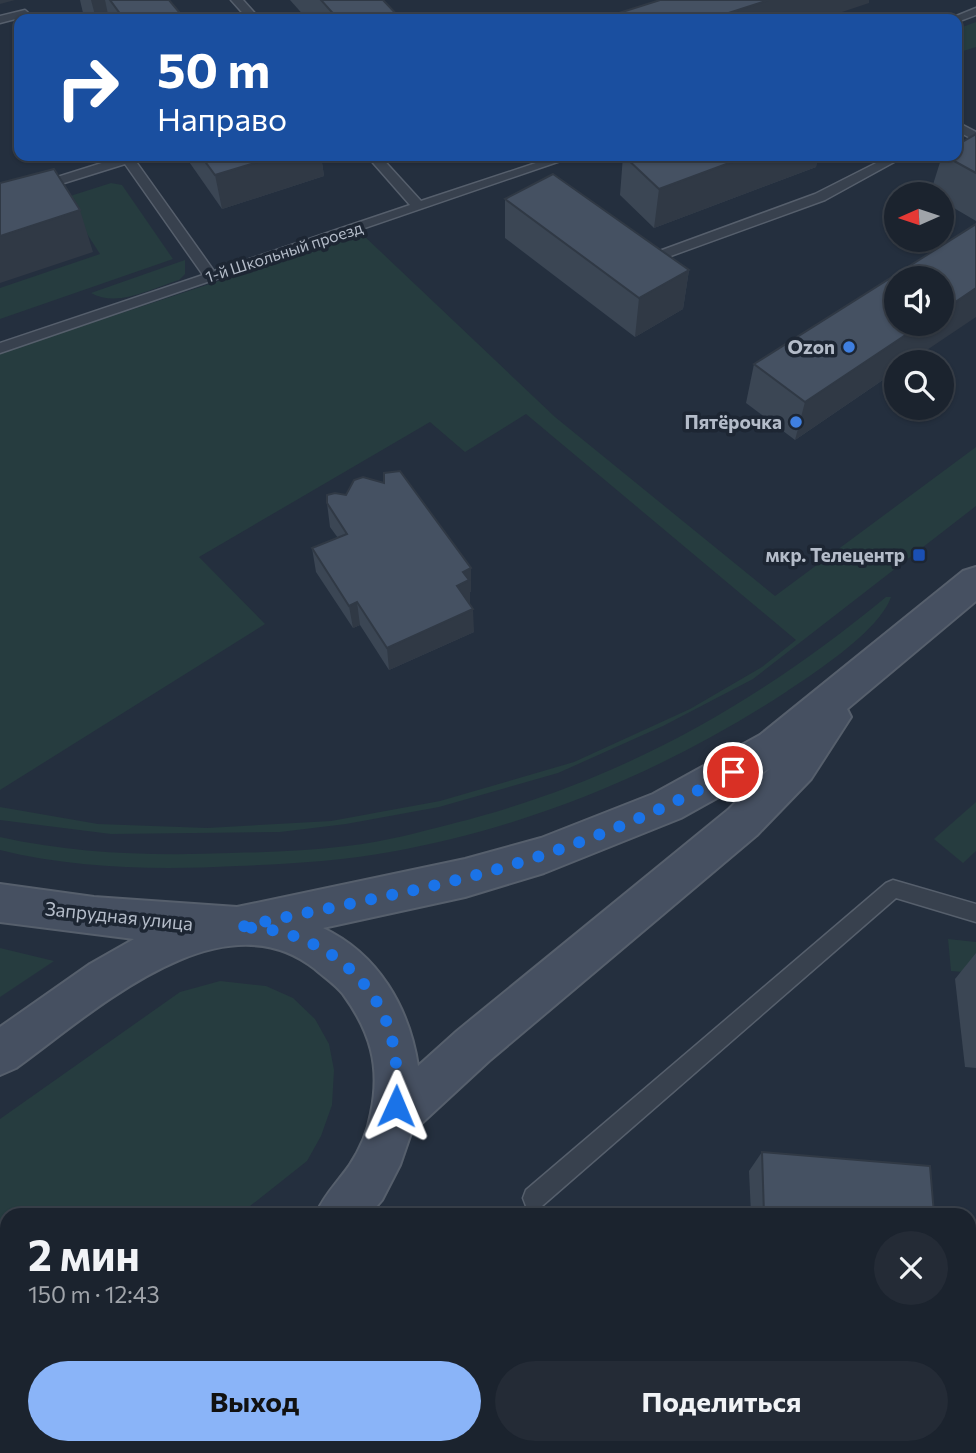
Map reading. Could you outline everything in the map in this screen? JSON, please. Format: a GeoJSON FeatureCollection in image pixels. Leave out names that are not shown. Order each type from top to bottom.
{"type":"FeatureCollection","features":[{"type":"Feature","properties":{"kind":"main road"},"geometry":{"type":"LineString","coordinates":[[0,1053],[149,951],[197,933],[237,928],[465,878],[518,863],[620,827],[701,789],[774,747],[976,582]]}},
{"type":"Feature","properties":{"kind":"main road"},"geometry":{"type":"LineString","coordinates":[[393,1119],[521,1005],[743,822],[797,767],[863,673]]}},
{"type":"Feature","properties":{"kind":"main road","name":"Запрудная улица"},"geometry":{"type":"LineString","coordinates":[[0,903],[85,915],[237,928]]}},
{"type":"Feature","properties":{"kind":"main road"},"geometry":{"type":"LineString","coordinates":[[237,928],[269,929],[314,944],[352,971],[367,988],[390,1031],[398,1080],[393,1119],[380,1157],[350,1208]]}},
{"type":"Feature","properties":{"kind":"lane"},"geometry":{"type":"LineString","coordinates":[[237,0],[250,14]]}},
{"type":"Feature","properties":{"kind":"lane"},"geometry":{"type":"LineString","coordinates":[[0,199],[119,161]]}},
{"type":"Feature","properties":{"kind":"lane"},"geometry":{"type":"LineString","coordinates":[[134,161],[211,276]]}},
{"type":"Feature","properties":{"kind":"lane"},"geometry":{"type":"LineString","coordinates":[[378,161],[419,207]]}},
{"type":"Feature","properties":{"kind":"lane","name":"1-й Школьный проезд"},"geometry":{"type":"LineString","coordinates":[[0,348],[419,207],[538,173],[560,161]]}},
{"type":"Feature","properties":{"kind":"lane"},"geometry":{"type":"LineString","coordinates":[[631,242],[652,258],[820,197],[889,161]]}},
{"type":"Feature","properties":{"kind":"lane"},"geometry":{"type":"LineString","coordinates":[[534,1198],[893,889],[976,913]]}},
{"type":"Feature","properties":{"kind":"green space"},"geometry":{"type":"Polygon","coordinates":[[[976,22],[976,47],[962,51],[962,27],[976,22]]]}},
{"type":"Feature","properties":{"kind":"green space"},"geometry":{"type":"Polygon","coordinates":[[[111,183],[122,185],[173,259],[0,319],[0,288],[100,254],[64,198],[111,183]]]}},
{"type":"Feature","properties":{"kind":"green space"},"geometry":{"type":"Polygon","coordinates":[[[362,234],[555,417],[775,596],[976,447],[976,506],[753,679],[663,726],[558,773],[439,807],[346,824],[280,832],[111,834],[0,820],[0,807],[98,824],[207,828],[331,821],[440,801],[574,762],[690,709],[762,667],[796,640],[526,414],[465,452],[430,422],[199,557],[265,624],[0,790],[0,353],[362,234]]]}},
{"type":"Feature","properties":{"kind":"green space"},"geometry":{"type":"Polygon","coordinates":[[[185,260],[185,274],[179,280],[146,292],[124,298],[101,297],[91,293],[185,260]]]}},
{"type":"Feature","properties":{"kind":"green space"},"geometry":{"type":"Polygon","coordinates":[[[886,597],[891,597],[874,623],[845,650],[799,684],[741,720],[646,770],[596,792],[495,827],[390,852],[314,862],[256,865],[118,867],[58,861],[0,850],[0,837],[57,847],[144,854],[333,848],[402,836],[516,806],[629,762],[683,735],[787,672],[886,597]]]}},
{"type":"Feature","properties":{"kind":"green space"},"geometry":{"type":"Polygon","coordinates":[[[976,802],[976,851],[963,863],[934,839],[976,802]]]}},
{"type":"Feature","properties":{"kind":"green space"},"geometry":{"type":"Polygon","coordinates":[[[948,939],[976,942],[976,973],[951,971],[948,939]]]}},
{"type":"Feature","properties":{"kind":"green space"},"geometry":{"type":"Polygon","coordinates":[[[0,948],[54,961],[0,997],[0,948]]]}},
{"type":"Feature","properties":{"kind":"green space"},"geometry":{"type":"Polygon","coordinates":[[[220,981],[266,986],[293,998],[315,1019],[329,1044],[334,1070],[332,1105],[321,1136],[307,1161],[248,1208],[0,1208],[0,1119],[180,992],[220,981]]]}},
{"type":"Feature","properties":{"kind":"building"},"geometry":{"type":"Polygon","coordinates":[[[110,0],[169,0],[181,14],[120,14],[110,0]]]}},
{"type":"Feature","properties":{"kind":"building"},"geometry":{"type":"Polygon","coordinates":[[[321,0],[383,0],[396,14],[334,14],[321,0]]]}},
{"type":"Feature","properties":{"kind":"building"},"geometry":{"type":"Polygon","coordinates":[[[660,0],[769,0],[726,14],[616,14],[660,0]]]}},
{"type":"Feature","properties":{"kind":"building"},"geometry":{"type":"Polygon","coordinates":[[[976,134],[976,173],[954,161],[962,161],[962,142],[976,134]]]}},
{"type":"Feature","properties":{"kind":"building"},"geometry":{"type":"Polygon","coordinates":[[[205,161],[261,161],[215,175],[205,161]]]}},
{"type":"Feature","properties":{"kind":"building"},"geometry":{"type":"Polygon","coordinates":[[[629,161],[735,161],[659,189],[629,161]]]}},
{"type":"Feature","properties":{"kind":"building"},"geometry":{"type":"Polygon","coordinates":[[[54,169],[80,210],[0,236],[0,183],[54,169]]]}},
{"type":"Feature","properties":{"kind":"building"},"geometry":{"type":"Polygon","coordinates":[[[553,174],[689,270],[639,298],[505,199],[553,174]]]}},
{"type":"Feature","properties":{"kind":"building"},"geometry":{"type":"Polygon","coordinates":[[[976,224],[976,288],[954,303],[954,266],[909,266],[932,252],[954,252],[954,238],[976,224]]]}},
{"type":"Feature","properties":{"kind":"building"},"geometry":{"type":"Polygon","coordinates":[[[884,282],[884,336],[904,336],[805,402],[754,364],[884,282]]]}},
{"type":"Feature","properties":{"kind":"building"},"geometry":{"type":"Polygon","coordinates":[[[400,471],[471,568],[463,572],[469,580],[457,586],[473,609],[387,648],[357,602],[349,606],[312,548],[347,534],[327,503],[327,495],[346,495],[354,480],[363,477],[384,483],[384,473],[400,471]]]}},
{"type":"Feature","properties":{"kind":"building"},"geometry":{"type":"Polygon","coordinates":[[[762,1152],[930,1166],[934,1208],[764,1208],[762,1152]]]}},
{"type":"Feature","properties":{"kind":"place","name":"Ozon"},"geometry":{"type":"Point","coordinates":[849,347]}},
{"type":"Feature","properties":{"kind":"place","name":"Пятёрочка"},"geometry":{"type":"Point","coordinates":[796,422]}},
{"type":"Feature","properties":{"kind":"place","name":"мкр. Телецентр"},"geometry":{"type":"Point","coordinates":[919,555]}},
{"type":"Feature","properties":{"kind":"route"},"geometry":{"type":"LineString","coordinates":[[396,1106],[398,1080],[390,1031],[380,1008],[363,983],[334,956],[314,944],[269,929],[237,928],[465,878],[518,863],[644,817],[733,772]]}}]}
